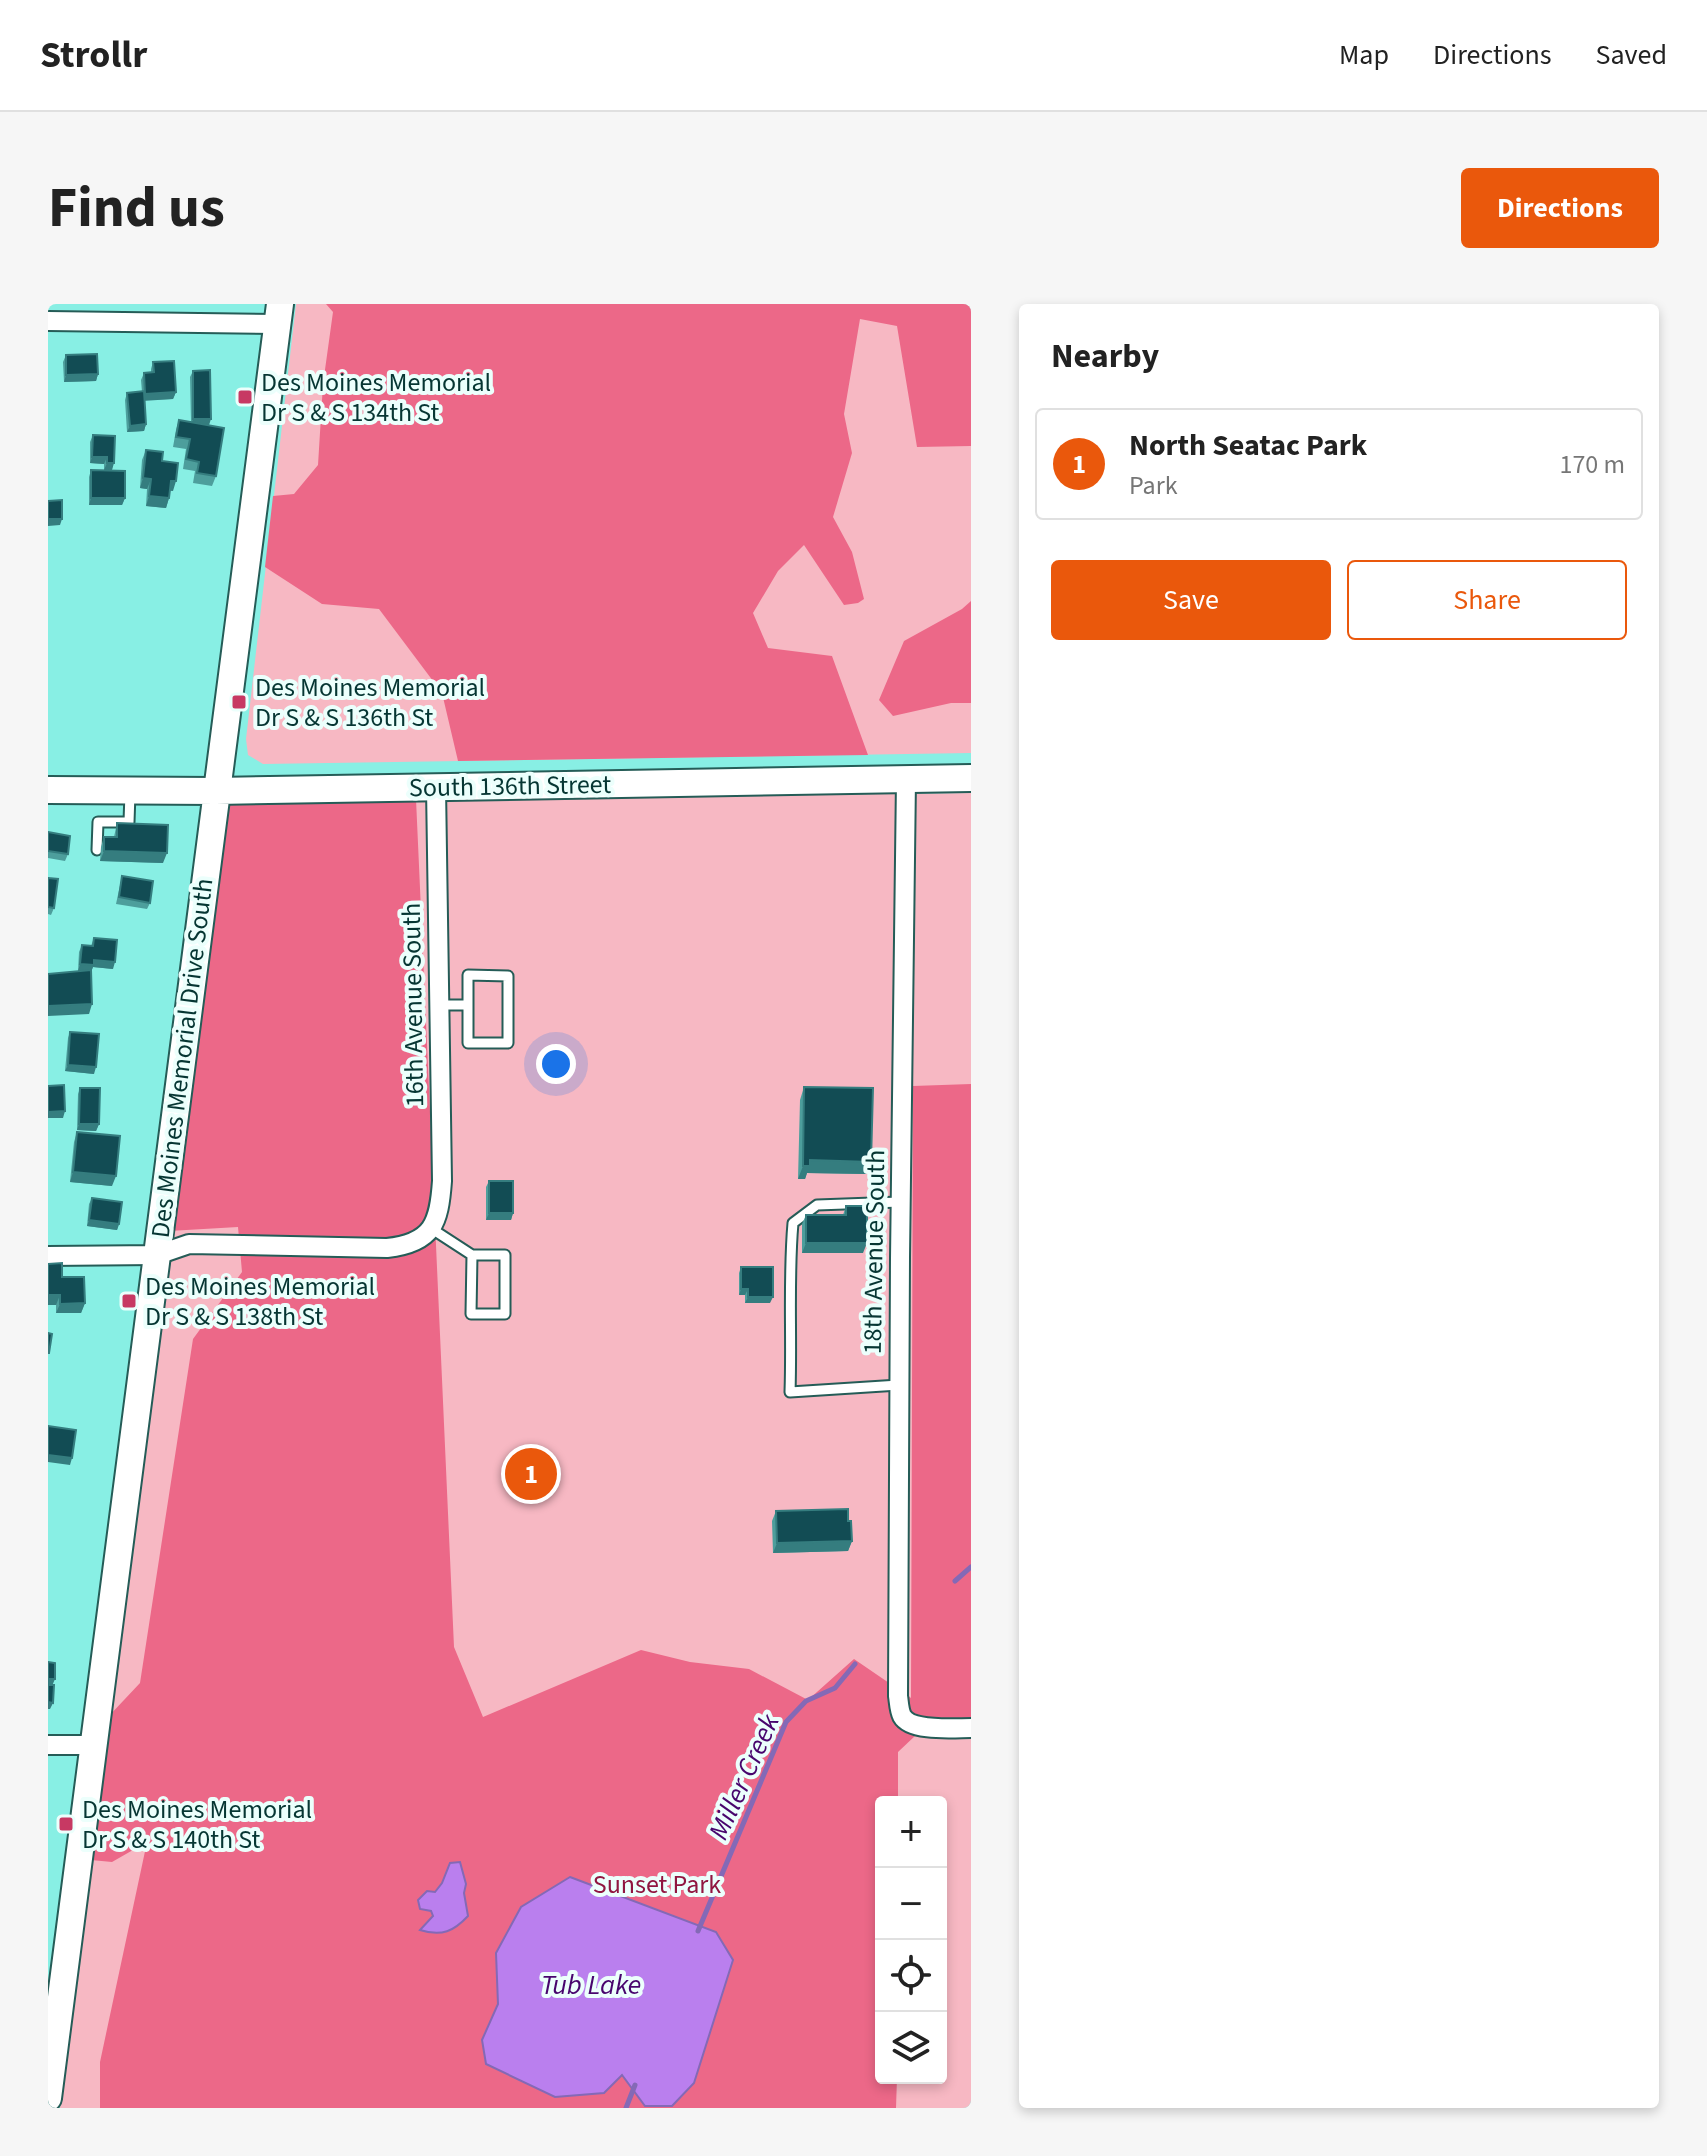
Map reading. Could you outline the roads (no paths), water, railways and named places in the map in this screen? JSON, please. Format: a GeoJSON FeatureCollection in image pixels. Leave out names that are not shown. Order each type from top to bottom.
{"type":"FeatureCollection","features":[{"type":"Feature","properties":{"kind":"main road","name":"Des Moines Memorial Drive South"},"geometry":{"type":"LineString","coordinates":[[48,2098],[279,314]]}},
{"type":"Feature","properties":{"kind":"main road","name":"South 136th Street"},"geometry":{"type":"LineString","coordinates":[[48,790],[216,791],[971,778]]}},
{"type":"Feature","properties":{"kind":"street"},"geometry":{"type":"LineString","coordinates":[[48,321],[279,314]]}},
{"type":"Feature","properties":{"kind":"street","name":"18th Avenue South"},"geometry":{"type":"LineString","coordinates":[[906,779],[898,1696],[903,1717],[909,1723],[935,1728],[971,1728]]}},
{"type":"Feature","properties":{"kind":"street","name":"16th Avenue South"},"geometry":{"type":"LineString","coordinates":[[434,1226],[442,1181],[436,787]]}},
{"type":"Feature","properties":{"kind":"street"},"geometry":{"type":"LineString","coordinates":[[48,1256],[157,1255],[189,1244],[387,1248],[413,1243],[434,1226]]}},
{"type":"Feature","properties":{"kind":"street"},"geometry":{"type":"LineString","coordinates":[[48,1745],[93,1745]]}},
{"type":"Feature","properties":{"kind":"lane"},"geometry":{"type":"LineString","coordinates":[[97,850],[98,822],[129,822],[130,790]]}},
{"type":"Feature","properties":{"kind":"lane"},"geometry":{"type":"LineString","coordinates":[[468,975],[508,976],[508,1043],[468,1043],[468,1005],[468,975]]}},
{"type":"Feature","properties":{"kind":"lane"},"geometry":{"type":"LineString","coordinates":[[439,1005],[468,1005]]}},
{"type":"Feature","properties":{"kind":"lane"},"geometry":{"type":"LineString","coordinates":[[899,1385],[790,1392],[790,1263],[793,1223],[817,1205],[900,1202]]}},
{"type":"Feature","properties":{"kind":"lane"},"geometry":{"type":"LineString","coordinates":[[434,1226],[472,1255],[505,1255],[505,1314],[471,1314],[472,1255]]}},
{"type":"Feature","properties":{"kind":"water"},"geometry":{"type":"Polygon","coordinates":[[[460,1862],[466,1884],[464,1893],[468,1916],[447,1931],[435,1933],[420,1930],[433,1916],[431,1911],[420,1909],[418,1900],[427,1891],[435,1892],[450,1863],[460,1862]]]}},
{"type":"Feature","properties":{"kind":"water","name":"Tub Lake"},"geometry":{"type":"Polygon","coordinates":[[[570,1877],[716,1932],[733,1960],[694,2083],[672,2106],[645,2106],[622,2075],[604,2093],[555,2097],[486,2064],[482,2040],[498,2004],[496,1953],[521,1907],[570,1877]]]}},
{"type":"Feature","properties":{"kind":"waterway","name":"Miller Creek"},"geometry":{"type":"LineString","coordinates":[[955,1581],[971,1567]]}},
{"type":"Feature","properties":{"kind":"waterway","name":"Miller Creek"},"geometry":{"type":"LineString","coordinates":[[698,1931],[786,1722],[806,1701],[835,1688],[855,1664]]}},
{"type":"Feature","properties":{"kind":"waterway","name":"Miller Creek"},"geometry":{"type":"LineString","coordinates":[[626,2108],[635,2085]]}},
{"type":"Feature","properties":{"kind":"place","name":"Des Moines Memorial Dr S & S 134th St"},"geometry":{"type":"Point","coordinates":[245,397]}},
{"type":"Feature","properties":{"kind":"place","name":"Des Moines Memorial Dr S & S 136th St"},"geometry":{"type":"Point","coordinates":[239,702]}},
{"type":"Feature","properties":{"kind":"place","name":"Des Moines Memorial Dr S & S 138th St"},"geometry":{"type":"Point","coordinates":[129,1301]}},
{"type":"Feature","properties":{"kind":"place","name":"North Seatac Park"},"geometry":{"type":"Point","coordinates":[531,1474]}},
{"type":"Feature","properties":{"kind":"place","name":"Des Moines Memorial Dr S & S 140th St"},"geometry":{"type":"Point","coordinates":[66,1824]}},
{"type":"Feature","properties":{"kind":"park label","name":"Sunset Park"},"geometry":{"type":"Point","coordinates":[657,1884]}}]}
